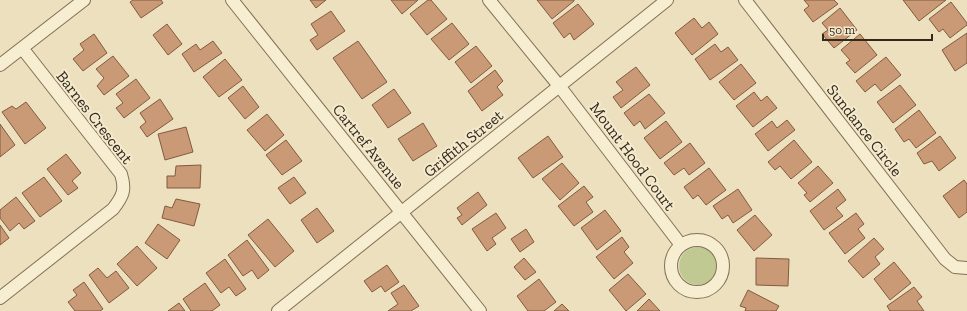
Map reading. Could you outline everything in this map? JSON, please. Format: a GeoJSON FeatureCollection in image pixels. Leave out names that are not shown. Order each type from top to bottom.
{"type":"FeatureCollection","features":[{"type":"Feature","properties":{"kind":"street"},"geometry":{"type":"LineString","coordinates":[[0,65],[84,0]]}},
{"type":"Feature","properties":{"kind":"street","name":"Cartref Avenue"},"geometry":{"type":"LineString","coordinates":[[232,0],[480,311]]}},
{"type":"Feature","properties":{"kind":"street","name":"Mount Hood Court"},"geometry":{"type":"LineString","coordinates":[[489,0],[560,87],[681,245]]}},
{"type":"Feature","properties":{"kind":"street","name":"Griffith Street"},"geometry":{"type":"LineString","coordinates":[[278,311],[667,0]]}},
{"type":"Feature","properties":{"kind":"street","name":"Sundance Circle"},"geometry":{"type":"LineString","coordinates":[[745,0],[945,259],[955,267],[967,268]]}},
{"type":"Feature","properties":{"kind":"street","name":"Barnes Crescent"},"geometry":{"type":"LineString","coordinates":[[0,298],[113,209],[121,198],[125,186],[121,174],[22,48]]}},
{"type":"Feature","properties":{"kind":"street"},"geometry":{"type":"LineString","coordinates":[[696,239],[704,240],[718,249],[722,261],[722,273],[719,280],[712,287],[704,291],[695,292],[687,290],[679,285],[674,278],[671,269],[672,260],[681,245],[696,239]]}},
{"type":"Feature","properties":{"kind":"green space"},"geometry":{"type":"Polygon","coordinates":[[[698,247],[708,250],[714,256],[717,266],[714,276],[708,282],[698,285],[688,282],[682,276],[679,266],[682,256],[688,250],[698,247]]]}},
{"type":"Feature","properties":{"kind":"building"},"geometry":{"type":"Polygon","coordinates":[[[133,0],[161,0],[163,3],[141,18],[130,2],[133,0]]]}},
{"type":"Feature","properties":{"kind":"building"},"geometry":{"type":"Polygon","coordinates":[[[310,0],[326,0],[316,8],[310,0]]]}},
{"type":"Feature","properties":{"kind":"building"},"geometry":{"type":"Polygon","coordinates":[[[391,0],[418,0],[402,14],[391,0]]]}},
{"type":"Feature","properties":{"kind":"building"},"geometry":{"type":"Polygon","coordinates":[[[428,0],[431,0],[447,19],[427,35],[410,14],[428,0]]]}},
{"type":"Feature","properties":{"kind":"building"},"geometry":{"type":"Polygon","coordinates":[[[537,0],[574,0],[574,1],[552,19],[537,0]]]}},
{"type":"Feature","properties":{"kind":"building"},"geometry":{"type":"Polygon","coordinates":[[[804,0],[834,0],[838,4],[813,22],[804,10],[809,6],[804,0]]]}},
{"type":"Feature","properties":{"kind":"building"},"geometry":{"type":"Polygon","coordinates":[[[903,0],[946,0],[919,21],[903,0]]]}},
{"type":"Feature","properties":{"kind":"building"},"geometry":{"type":"Polygon","coordinates":[[[951,2],[967,25],[950,38],[943,29],[939,32],[929,19],[951,2]]]}},
{"type":"Feature","properties":{"kind":"building"},"geometry":{"type":"Polygon","coordinates":[[[578,4],[594,24],[574,40],[570,33],[564,38],[553,23],[578,4]]]}},
{"type":"Feature","properties":{"kind":"building"},"geometry":{"type":"Polygon","coordinates":[[[840,8],[857,30],[834,48],[822,34],[828,30],[822,23],[840,8]]]}},
{"type":"Feature","properties":{"kind":"building"},"geometry":{"type":"Polygon","coordinates":[[[331,11],[345,31],[317,50],[310,40],[318,35],[311,24],[331,11]]]}},
{"type":"Feature","properties":{"kind":"building"},"geometry":{"type":"Polygon","coordinates":[[[694,18],[702,28],[709,22],[718,34],[692,55],[675,33],[694,18]]]}},
{"type":"Feature","properties":{"kind":"building"},"geometry":{"type":"Polygon","coordinates":[[[452,23],[469,44],[449,60],[431,39],[452,23]]]}},
{"type":"Feature","properties":{"kind":"building"},"geometry":{"type":"Polygon","coordinates":[[[167,24],[182,44],[168,55],[153,35],[167,24]]]}},
{"type":"Feature","properties":{"kind":"building"},"geometry":{"type":"Polygon","coordinates":[[[967,33],[967,63],[955,71],[942,50],[967,33]]]}},
{"type":"Feature","properties":{"kind":"building"},"geometry":{"type":"Polygon","coordinates":[[[94,34],[107,53],[83,71],[73,59],[84,50],[80,44],[94,34]]]}},
{"type":"Feature","properties":{"kind":"building"},"geometry":{"type":"Polygon","coordinates":[[[860,34],[877,55],[855,73],[846,63],[850,60],[841,50],[860,34]]]}},
{"type":"Feature","properties":{"kind":"building"},"geometry":{"type":"Polygon","coordinates":[[[213,41],[222,53],[194,72],[182,54],[196,44],[200,50],[213,41]]]}},
{"type":"Feature","properties":{"kind":"building"},"geometry":{"type":"Polygon","coordinates":[[[358,41],[387,82],[362,99],[333,58],[358,41]]]}},
{"type":"Feature","properties":{"kind":"building"},"geometry":{"type":"Polygon","coordinates":[[[715,44],[721,52],[728,47],[738,60],[710,80],[695,59],[715,44]]]}},
{"type":"Feature","properties":{"kind":"building"},"geometry":{"type":"Polygon","coordinates":[[[476,46],[492,66],[471,83],[455,62],[476,46]]]}},
{"type":"Feature","properties":{"kind":"building"},"geometry":{"type":"Polygon","coordinates":[[[113,56],[129,76],[104,95],[97,86],[104,78],[96,69],[113,56]]]}},
{"type":"Feature","properties":{"kind":"building"},"geometry":{"type":"Polygon","coordinates":[[[886,57],[901,75],[881,91],[875,84],[865,92],[856,81],[886,57]]]}},
{"type":"Feature","properties":{"kind":"building"},"geometry":{"type":"Polygon","coordinates":[[[225,59],[242,80],[219,97],[203,77],[225,59]]]}},
{"type":"Feature","properties":{"kind":"building"},"geometry":{"type":"Polygon","coordinates":[[[741,64],[756,83],[734,100],[719,82],[741,64]]]}},
{"type":"Feature","properties":{"kind":"building"},"geometry":{"type":"Polygon","coordinates":[[[636,67],[650,85],[621,108],[613,97],[623,90],[616,82],[636,67]]]}},
{"type":"Feature","properties":{"kind":"building"},"geometry":{"type":"Polygon","coordinates":[[[495,70],[503,81],[497,87],[503,95],[482,111],[468,91],[495,70]]]}},
{"type":"Feature","properties":{"kind":"building"},"geometry":{"type":"Polygon","coordinates":[[[136,79],[150,98],[124,118],[116,108],[123,103],[116,94],[136,79]]]}},
{"type":"Feature","properties":{"kind":"building"},"geometry":{"type":"Polygon","coordinates":[[[900,85],[916,105],[893,123],[877,102],[900,85]]]}},
{"type":"Feature","properties":{"kind":"building"},"geometry":{"type":"Polygon","coordinates":[[[243,86],[259,107],[245,119],[228,98],[243,86]]]}},
{"type":"Feature","properties":{"kind":"building"},"geometry":{"type":"Polygon","coordinates":[[[394,89],[411,113],[388,128],[372,105],[394,89]]]}},
{"type":"Feature","properties":{"kind":"building"},"geometry":{"type":"Polygon","coordinates":[[[754,92],[761,101],[767,96],[777,108],[753,127],[736,106],[754,92]]]}},
{"type":"Feature","properties":{"kind":"building"},"geometry":{"type":"Polygon","coordinates":[[[649,94],[665,113],[645,129],[640,121],[634,126],[624,113],[649,94]]]}},
{"type":"Feature","properties":{"kind":"building"},"geometry":{"type":"Polygon","coordinates":[[[160,99],[173,119],[147,137],[140,127],[146,122],[140,113],[160,99]]]}},
{"type":"Feature","properties":{"kind":"building"},"geometry":{"type":"Polygon","coordinates":[[[26,102],[46,128],[25,144],[2,112],[12,106],[16,109],[26,102]]]}},
{"type":"Feature","properties":{"kind":"building"},"geometry":{"type":"Polygon","coordinates":[[[919,110],[936,133],[916,148],[909,139],[904,142],[895,129],[919,110]]]}},
{"type":"Feature","properties":{"kind":"building"},"geometry":{"type":"Polygon","coordinates":[[[267,114],[284,135],[265,151],[247,130],[267,114]]]}},
{"type":"Feature","properties":{"kind":"building"},"geometry":{"type":"Polygon","coordinates":[[[787,120],[795,130],[768,151],[755,134],[772,121],[777,128],[787,120]]]}},
{"type":"Feature","properties":{"kind":"building"},"geometry":{"type":"Polygon","coordinates":[[[666,121],[682,142],[660,159],[644,138],[666,121]]]}},
{"type":"Feature","properties":{"kind":"building"},"geometry":{"type":"Polygon","coordinates":[[[423,123],[437,146],[413,161],[398,139],[423,123]]]}},
{"type":"Feature","properties":{"kind":"building"},"geometry":{"type":"Polygon","coordinates":[[[0,124],[15,145],[0,157],[0,124]]]}},
{"type":"Feature","properties":{"kind":"building"},"geometry":{"type":"Polygon","coordinates":[[[186,127],[193,152],[165,160],[158,134],[186,127]]]}},
{"type":"Feature","properties":{"kind":"building"},"geometry":{"type":"Polygon","coordinates":[[[548,136],[563,157],[533,178],[518,158],[548,136]]]}},
{"type":"Feature","properties":{"kind":"building"},"geometry":{"type":"Polygon","coordinates":[[[940,136],[956,158],[939,171],[932,161],[924,164],[917,153],[940,136]]]}},
{"type":"Feature","properties":{"kind":"building"},"geometry":{"type":"Polygon","coordinates":[[[286,140],[302,161],[282,175],[266,155],[286,140]]]}},
{"type":"Feature","properties":{"kind":"building"},"geometry":{"type":"Polygon","coordinates":[[[794,140],[812,162],[791,179],[780,166],[775,170],[768,162],[794,140]]]}},
{"type":"Feature","properties":{"kind":"building"},"geometry":{"type":"Polygon","coordinates":[[[690,143],[705,163],[689,175],[684,168],[674,175],[664,163],[690,143]]]}},
{"type":"Feature","properties":{"kind":"building"},"geometry":{"type":"Polygon","coordinates":[[[66,154],[81,173],[72,181],[78,188],[68,195],[47,169],[66,154]]]}},
{"type":"Feature","properties":{"kind":"building"},"geometry":{"type":"Polygon","coordinates":[[[562,163],[579,183],[560,200],[542,179],[562,163]]]}},
{"type":"Feature","properties":{"kind":"building"},"geometry":{"type":"Polygon","coordinates":[[[201,165],[200,188],[167,188],[167,176],[175,176],[176,166],[201,165]]]}},
{"type":"Feature","properties":{"kind":"building"},"geometry":{"type":"Polygon","coordinates":[[[818,166],[833,183],[810,202],[804,195],[807,193],[798,183],[818,166]]]}},
{"type":"Feature","properties":{"kind":"building"},"geometry":{"type":"Polygon","coordinates":[[[709,168],[726,190],[706,205],[698,195],[693,199],[684,187],[709,168]]]}},
{"type":"Feature","properties":{"kind":"building"},"geometry":{"type":"Polygon","coordinates":[[[44,177],[62,201],[40,217],[22,193],[44,177]]]}},
{"type":"Feature","properties":{"kind":"building"},"geometry":{"type":"Polygon","coordinates":[[[294,177],[306,193],[290,204],[278,188],[294,177]]]}},
{"type":"Feature","properties":{"kind":"building"},"geometry":{"type":"Polygon","coordinates":[[[964,180],[967,184],[967,212],[959,218],[943,196],[964,180]]]}},
{"type":"Feature","properties":{"kind":"building"},"geometry":{"type":"Polygon","coordinates":[[[584,186],[593,197],[586,202],[593,212],[574,226],[558,206],[584,186]]]}},
{"type":"Feature","properties":{"kind":"building"},"geometry":{"type":"Polygon","coordinates":[[[738,189],[752,210],[733,223],[728,215],[722,219],[713,206],[738,189]]]}},
{"type":"Feature","properties":{"kind":"building"},"geometry":{"type":"Polygon","coordinates":[[[838,189],[846,200],[836,208],[843,216],[824,230],[810,211],[838,189]]]}},
{"type":"Feature","properties":{"kind":"building"},"geometry":{"type":"Polygon","coordinates":[[[478,192],[487,205],[462,225],[457,218],[462,215],[457,208],[478,192]]]}},
{"type":"Feature","properties":{"kind":"building"},"geometry":{"type":"Polygon","coordinates":[[[16,197],[35,221],[24,229],[19,223],[10,231],[0,218],[0,210],[16,197]]]}},
{"type":"Feature","properties":{"kind":"building"},"geometry":{"type":"Polygon","coordinates":[[[176,199],[200,204],[194,226],[162,218],[165,206],[172,208],[176,199]]]}},
{"type":"Feature","properties":{"kind":"building"},"geometry":{"type":"Polygon","coordinates":[[[317,208],[334,231],[317,243],[301,220],[317,208]]]}},
{"type":"Feature","properties":{"kind":"building"},"geometry":{"type":"Polygon","coordinates":[[[605,210],[621,231],[597,250],[581,228],[605,210]]]}},
{"type":"Feature","properties":{"kind":"building"},"geometry":{"type":"Polygon","coordinates":[[[496,213],[506,228],[492,238],[496,244],[487,251],[472,229],[496,213]]]}},
{"type":"Feature","properties":{"kind":"building"},"geometry":{"type":"Polygon","coordinates":[[[856,213],[864,224],[858,229],[865,238],[845,254],[829,233],[856,213]]]}},
{"type":"Feature","properties":{"kind":"building"},"geometry":{"type":"Polygon","coordinates":[[[755,215],[772,235],[754,251],[737,230],[755,215]]]}},
{"type":"Feature","properties":{"kind":"building"},"geometry":{"type":"Polygon","coordinates":[[[268,219],[294,251],[275,267],[248,235],[268,219]]]}},
{"type":"Feature","properties":{"kind":"building"},"geometry":{"type":"Polygon","coordinates":[[[158,224],[180,240],[167,259],[145,243],[158,224]]]}},
{"type":"Feature","properties":{"kind":"building"},"geometry":{"type":"Polygon","coordinates":[[[0,225],[9,238],[0,245],[0,225]]]}},
{"type":"Feature","properties":{"kind":"building"},"geometry":{"type":"Polygon","coordinates":[[[526,229],[534,242],[520,252],[511,239],[526,229]]]}},
{"type":"Feature","properties":{"kind":"building"},"geometry":{"type":"Polygon","coordinates":[[[622,237],[629,247],[624,252],[633,263],[614,279],[596,257],[622,237]]]}},
{"type":"Feature","properties":{"kind":"building"},"geometry":{"type":"Polygon","coordinates":[[[874,238],[884,249],[875,257],[880,264],[863,278],[848,261],[874,238]]]}},
{"type":"Feature","properties":{"kind":"building"},"geometry":{"type":"Polygon","coordinates":[[[247,240],[269,270],[258,279],[252,270],[243,276],[228,255],[247,240]]]}},
{"type":"Feature","properties":{"kind":"building"},"geometry":{"type":"Polygon","coordinates":[[[137,246],[157,268],[137,286],[117,264],[137,246]]]}},
{"type":"Feature","properties":{"kind":"building"},"geometry":{"type":"Polygon","coordinates":[[[524,258],[536,272],[525,280],[514,267],[524,258]]]}},
{"type":"Feature","properties":{"kind":"building"},"geometry":{"type":"Polygon","coordinates":[[[756,258],[789,259],[788,286],[756,285],[756,258]]]}},
{"type":"Feature","properties":{"kind":"building"},"geometry":{"type":"Polygon","coordinates":[[[225,259],[246,289],[236,296],[229,287],[221,293],[206,273],[225,259]]]}},
{"type":"Feature","properties":{"kind":"building"},"geometry":{"type":"Polygon","coordinates":[[[894,262],[911,283],[890,300],[874,279],[894,262]]]}},
{"type":"Feature","properties":{"kind":"building"},"geometry":{"type":"Polygon","coordinates":[[[387,265],[399,282],[385,292],[381,286],[372,292],[364,281],[387,265]]]}},
{"type":"Feature","properties":{"kind":"building"},"geometry":{"type":"Polygon","coordinates":[[[98,268],[107,278],[116,271],[129,288],[109,303],[89,275],[98,268]]]}},
{"type":"Feature","properties":{"kind":"building"},"geometry":{"type":"Polygon","coordinates":[[[628,274],[646,294],[626,311],[609,290],[628,274]]]}},
{"type":"Feature","properties":{"kind":"building"},"geometry":{"type":"Polygon","coordinates":[[[539,279],[556,302],[544,311],[528,311],[517,296],[539,279]]]}},
{"type":"Feature","properties":{"kind":"building"},"geometry":{"type":"Polygon","coordinates":[[[84,282],[103,309],[100,311],[75,311],[68,302],[77,295],[73,290],[84,282]]]}},
{"type":"Feature","properties":{"kind":"building"},"geometry":{"type":"Polygon","coordinates":[[[205,283],[220,305],[212,311],[191,311],[183,299],[205,283]]]}},
{"type":"Feature","properties":{"kind":"building"},"geometry":{"type":"Polygon","coordinates":[[[404,285],[419,306],[411,311],[388,311],[398,304],[391,293],[404,285]]]}},
{"type":"Feature","properties":{"kind":"building"},"geometry":{"type":"Polygon","coordinates":[[[914,287],[922,297],[917,301],[924,311],[890,311],[887,306],[914,287]]]}},
{"type":"Feature","properties":{"kind":"building"},"geometry":{"type":"Polygon","coordinates":[[[748,290],[779,306],[776,311],[745,311],[746,308],[740,306],[748,290]]]}},
{"type":"Feature","properties":{"kind":"building"},"geometry":{"type":"Polygon","coordinates":[[[649,299],[660,311],[637,311],[649,299]]]}},
{"type":"Feature","properties":{"kind":"building"},"geometry":{"type":"Polygon","coordinates":[[[179,303],[185,311],[168,311],[179,303]]]}},
{"type":"Feature","properties":{"kind":"building"},"geometry":{"type":"Polygon","coordinates":[[[562,304],[569,311],[554,311],[562,304]]]}}]}
